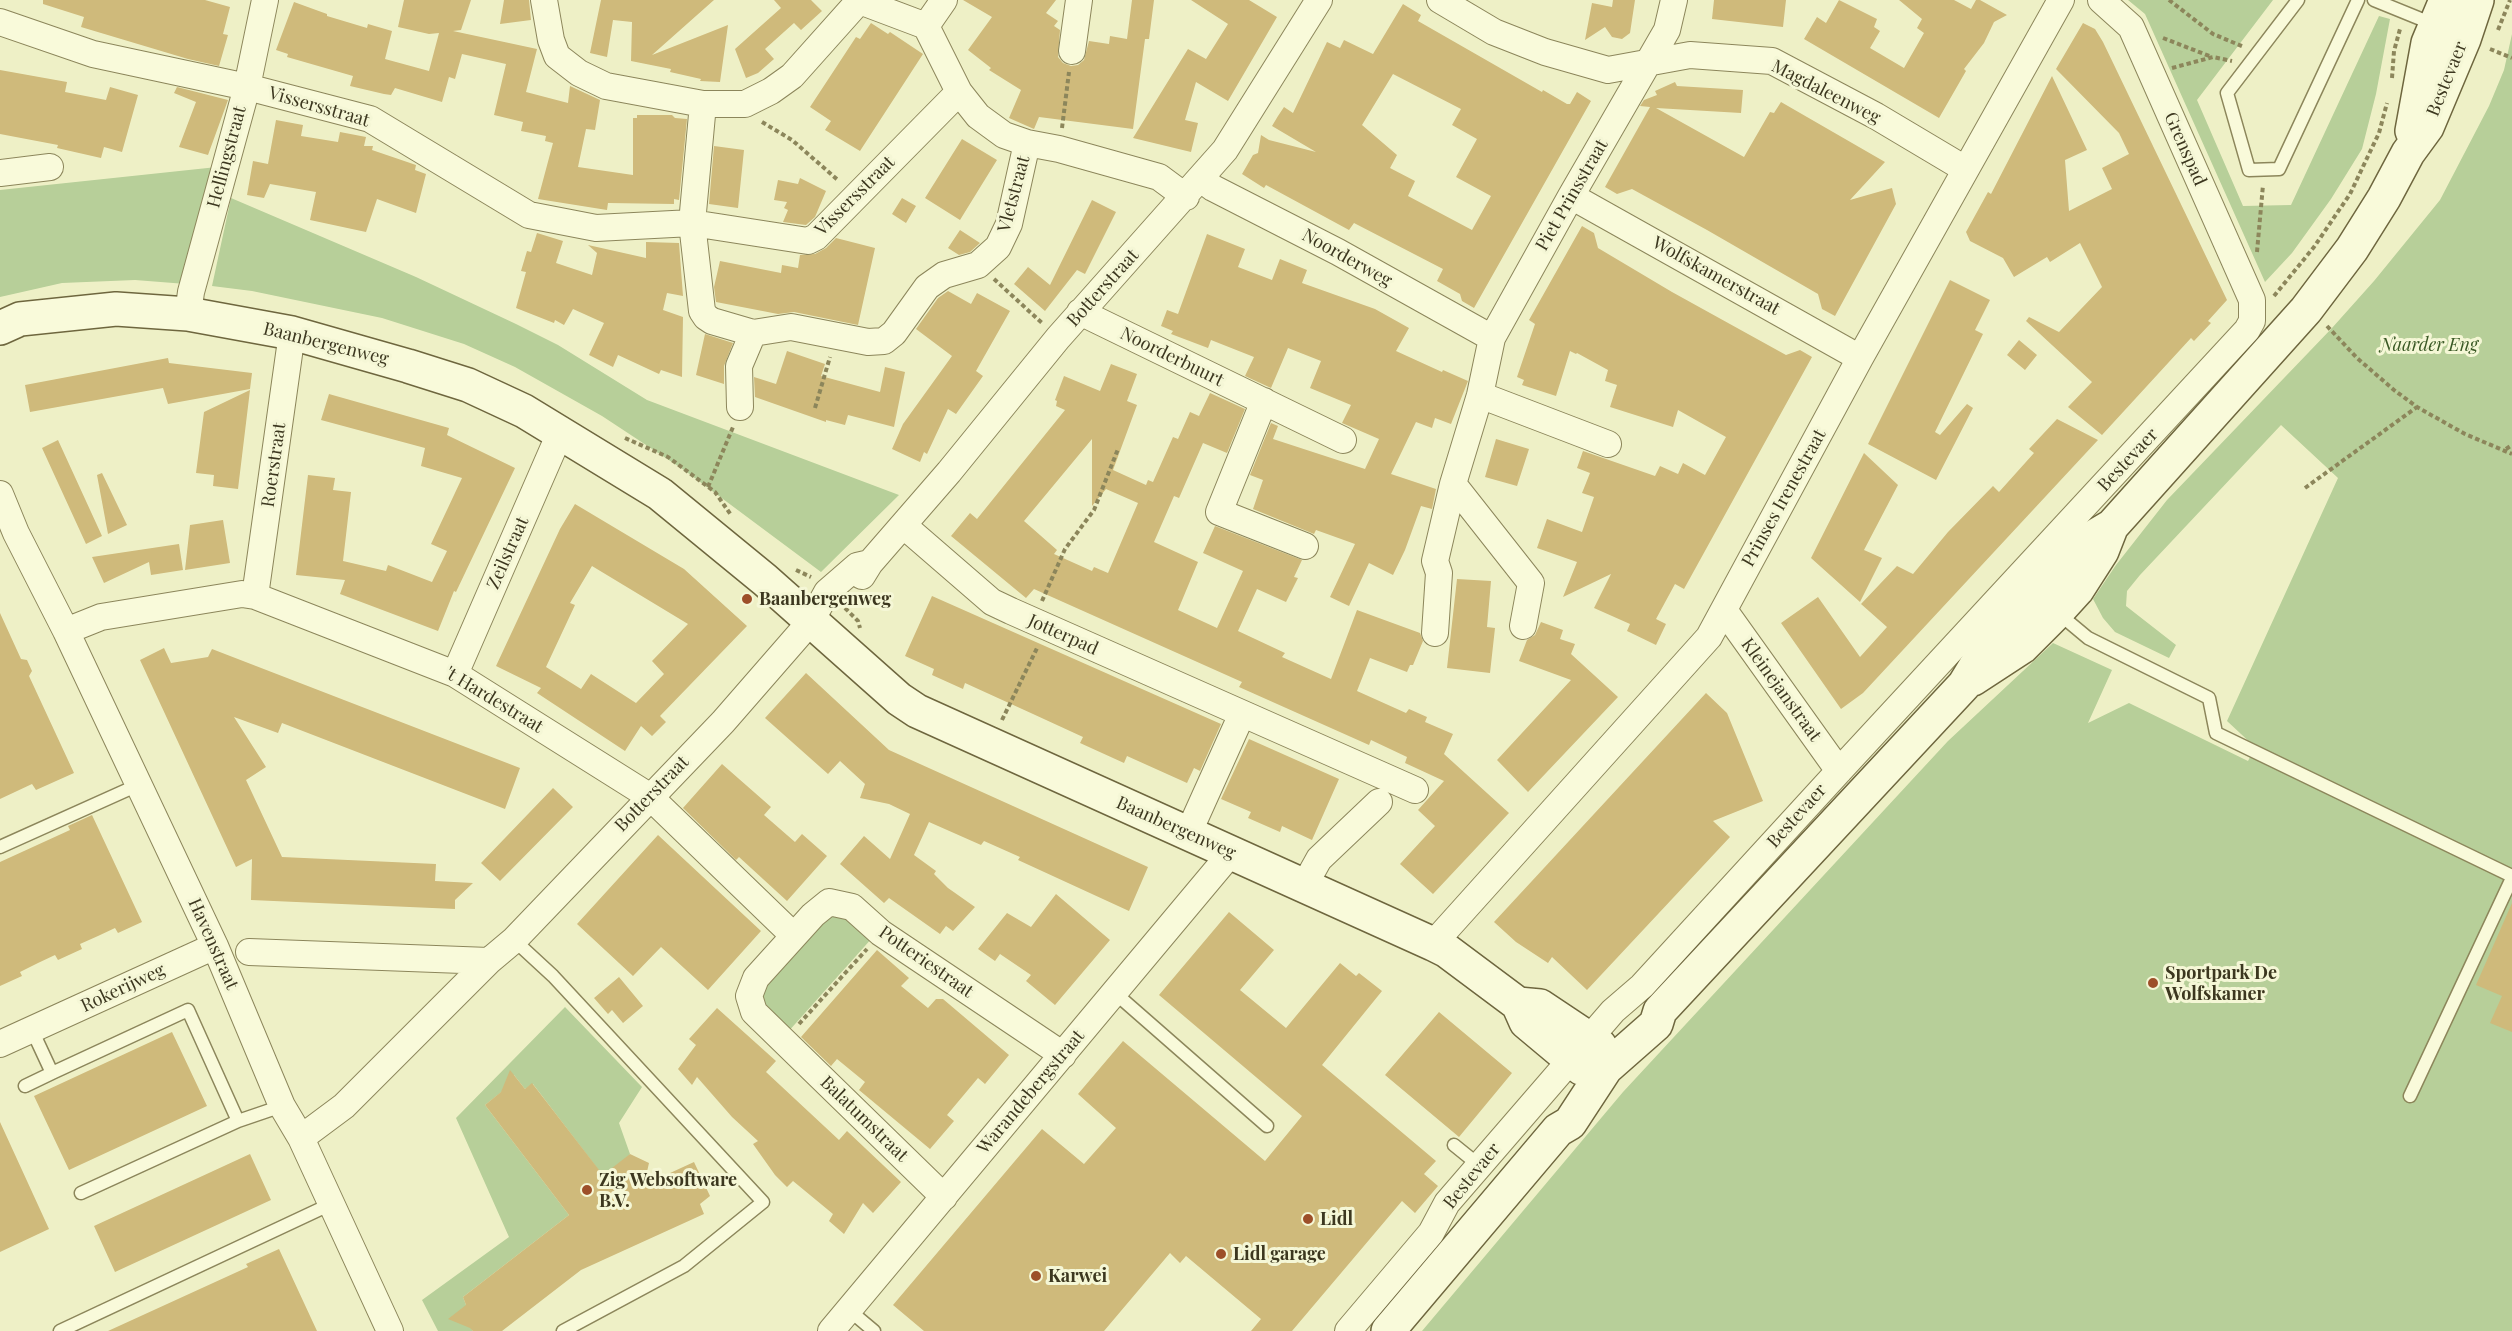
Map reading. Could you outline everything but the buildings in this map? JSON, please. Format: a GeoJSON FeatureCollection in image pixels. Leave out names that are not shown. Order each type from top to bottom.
{"type":"FeatureCollection","features":[{"type":"Feature","properties":{"kind":"main road","name":"Bestevaer"},"geometry":{"type":"LineString","coordinates":[[1388,1331],[1558,1130],[1570,1123],[1589,1056],[1656,1024],[1660,1011],[1964,685],[1989,644],[2045,602],[2076,550],[2112,526],[2306,310],[2352,249],[2384,198],[2408,153],[2427,127],[2448,27],[2477,0]]}},
{"type":"Feature","properties":{"kind":"main road","name":"Baanbergenweg"},"geometry":{"type":"LineString","coordinates":[[0,328],[20,320],[116,309],[188,314],[292,333],[468,385],[524,411],[660,494],[811,621],[892,693],[917,711],[1231,853],[1290,883],[1447,951],[1518,1004],[1526,1022],[1589,1056]]}},
{"type":"Feature","properties":{"kind":"street","name":"Hellingstraat"},"geometry":{"type":"LineString","coordinates":[[188,314],[190,292],[247,87],[265,0]]}},
{"type":"Feature","properties":{"kind":"street"},"geometry":{"type":"LineString","coordinates":[[544,0],[551,40],[557,56],[567,66],[606,86],[703,104],[744,104],[771,92],[792,76],[858,1],[926,26],[944,0]]}},
{"type":"Feature","properties":{"kind":"street"},"geometry":{"type":"LineString","coordinates":[[1072,51],[1079,0]]}},
{"type":"Feature","properties":{"kind":"street","name":"Botterstraat"},"geometry":{"type":"LineString","coordinates":[[301,1138],[344,1106],[514,940],[649,796],[723,722],[811,621],[833,598],[865,573],[870,563],[1080,312],[1194,188],[1225,150],[1319,0]]}},
{"type":"Feature","properties":{"kind":"street","name":"Magdaleenweg"},"geometry":{"type":"LineString","coordinates":[[1440,0],[1494,32],[1545,52],[1608,70],[1690,55],[1772,61],[1876,116],[1965,169]]}},
{"type":"Feature","properties":{"kind":"street","name":"Piet Prinsstraat"},"geometry":{"type":"LineString","coordinates":[[1435,633],[1439,573],[1435,561],[1453,484],[1480,395],[1491,338],[1649,64],[1667,30],[1674,0]]}},
{"type":"Feature","properties":{"kind":"street","name":"Prinses Irenestraat"},"geometry":{"type":"LineString","coordinates":[[1433,944],[1709,637],[1860,358],[2061,0]]}},
{"type":"Feature","properties":{"kind":"street","name":"Grenspad"},"geometry":{"type":"LineString","coordinates":[[2101,0],[2131,27],[2252,300],[2253,309]]}},
{"type":"Feature","properties":{"kind":"street","name":"Vissersstraat"},"geometry":{"type":"LineString","coordinates":[[0,21],[93,54],[247,87],[370,119],[529,215],[596,228],[692,223],[808,241],[816,237],[959,92]]}},
{"type":"Feature","properties":{"kind":"street","name":"Noorderweg"},"geometry":{"type":"LineString","coordinates":[[926,26],[959,92],[978,116],[1004,135],[1028,143],[1059,148],[1194,188],[1491,338]]}},
{"type":"Feature","properties":{"kind":"street"},"geometry":{"type":"LineString","coordinates":[[692,223],[703,104]]}},
{"type":"Feature","properties":{"kind":"street","name":"Vletstraat"},"geometry":{"type":"LineString","coordinates":[[692,223],[702,310],[712,321],[753,333],[791,327],[868,342],[884,341],[894,333],[927,287],[944,275],[978,265],[998,247],[1009,224],[1028,143]]}},
{"type":"Feature","properties":{"kind":"street"},"geometry":{"type":"LineString","coordinates":[[0,173],[50,167]]}},
{"type":"Feature","properties":{"kind":"street","name":"Wolfskamerstraat"},"geometry":{"type":"LineString","coordinates":[[1571,196],[1860,358]]}},
{"type":"Feature","properties":{"kind":"street","name":"Bestevaer"},"geometry":{"type":"LineString","coordinates":[[1348,1331],[1431,1233],[1447,1203],[1480,1166],[1589,1056],[1612,1011],[1642,986],[2239,340],[2252,321],[2253,309]]}},
{"type":"Feature","properties":{"kind":"street","name":"Noorderbuurt"},"geometry":{"type":"LineString","coordinates":[[1080,312],[1343,440]]}},
{"type":"Feature","properties":{"kind":"street","name":"Roerstraat"},"geometry":{"type":"LineString","coordinates":[[255,596],[292,333]]}},
{"type":"Feature","properties":{"kind":"street"},"geometry":{"type":"LineString","coordinates":[[740,407],[740,366],[753,333]]}},
{"type":"Feature","properties":{"kind":"street"},"geometry":{"type":"LineString","coordinates":[[1480,395],[1608,444]]}},
{"type":"Feature","properties":{"kind":"street"},"geometry":{"type":"LineString","coordinates":[[1264,401],[1219,512],[1305,546]]}},
{"type":"Feature","properties":{"kind":"street","name":"Zeilstraat"},"geometry":{"type":"LineString","coordinates":[[455,674],[560,433]]}},
{"type":"Feature","properties":{"kind":"street"},"geometry":{"type":"LineString","coordinates":[[1453,484],[1531,583],[1523,626]]}},
{"type":"Feature","properties":{"kind":"street","name":"Havenstraat"},"geometry":{"type":"LineString","coordinates":[[0,494],[12,535],[66,631],[215,946],[282,1106],[301,1138],[390,1331]]}},
{"type":"Feature","properties":{"kind":"street","name":"Jotterpad"},"geometry":{"type":"LineString","coordinates":[[903,525],[992,602],[1415,790]]}},
{"type":"Feature","properties":{"kind":"street","name":"'t Hardestraat"},"geometry":{"type":"LineString","coordinates":[[66,631],[101,617],[242,594],[255,596],[455,674],[649,796],[794,936]]}},
{"type":"Feature","properties":{"kind":"street","name":"Kleinejanstraat"},"geometry":{"type":"LineString","coordinates":[[1724,610],[1839,771]]}},
{"type":"Feature","properties":{"kind":"street"},"geometry":{"type":"LineString","coordinates":[[1188,834],[1242,714]]}},
{"type":"Feature","properties":{"kind":"street"},"geometry":{"type":"LineString","coordinates":[[1290,883],[1379,802]]}},
{"type":"Feature","properties":{"kind":"street","name":"Warandebergstraat"},"geometry":{"type":"LineString","coordinates":[[831,1331],[1231,853]]}},
{"type":"Feature","properties":{"kind":"street","name":"Potteriestraat"},"geometry":{"type":"LineString","coordinates":[[794,936],[813,915],[829,902],[852,907],[881,933],[1063,1055]]}},
{"type":"Feature","properties":{"kind":"street","name":"Balatumstraat"},"geometry":{"type":"LineString","coordinates":[[794,936],[756,978],[749,996],[754,1012],[944,1197]]}},
{"type":"Feature","properties":{"kind":"street","name":"Rokerijweg"},"geometry":{"type":"LineString","coordinates":[[0,1044],[215,946]]}},
{"type":"Feature","properties":{"kind":"street"},"geometry":{"type":"LineString","coordinates":[[249,952],[489,962]]}},
{"type":"Feature","properties":{"kind":"lane"},"geometry":{"type":"LineString","coordinates":[[2298,0],[2227,93],[2249,170],[2278,170],[2358,0]]}},
{"type":"Feature","properties":{"kind":"lane"},"geometry":{"type":"LineString","coordinates":[[2374,0],[2448,27]]}},
{"type":"Feature","properties":{"kind":"lane"},"geometry":{"type":"LineString","coordinates":[[2045,602],[2088,638],[2209,698],[2216,733],[2512,877],[2410,1096]]}},
{"type":"Feature","properties":{"kind":"lane"},"geometry":{"type":"LineString","coordinates":[[0,847],[138,785]]}},
{"type":"Feature","properties":{"kind":"lane"},"geometry":{"type":"LineString","coordinates":[[514,940],[553,976],[764,1202],[684,1266],[563,1331]]}},
{"type":"Feature","properties":{"kind":"lane"},"geometry":{"type":"LineString","coordinates":[[1114,993],[1267,1126]]}},
{"type":"Feature","properties":{"kind":"lane"},"geometry":{"type":"LineString","coordinates":[[25,1086],[188,1010],[238,1121]]}},
{"type":"Feature","properties":{"kind":"lane"},"geometry":{"type":"LineString","coordinates":[[32,1030],[52,1073]]}},
{"type":"Feature","properties":{"kind":"lane"},"geometry":{"type":"LineString","coordinates":[[81,1193],[238,1121],[282,1106]]}},
{"type":"Feature","properties":{"kind":"lane"},"geometry":{"type":"LineString","coordinates":[[1454,1145],[1480,1166]]}},
{"type":"Feature","properties":{"kind":"lane"},"geometry":{"type":"LineString","coordinates":[[60,1331],[331,1204]]}},
{"type":"Feature","properties":{"kind":"lane"},"geometry":{"type":"LineString","coordinates":[[849,1310],[874,1331]]}},
{"type":"Feature","properties":{"kind":"path"},"geometry":{"type":"LineString","coordinates":[[2169,0],[2213,34],[2258,53]]}},
{"type":"Feature","properties":{"kind":"path"},"geometry":{"type":"LineString","coordinates":[[2131,27],[2213,57],[2249,65]]}},
{"type":"Feature","properties":{"kind":"path"},"geometry":{"type":"LineString","coordinates":[[2391,87],[2394,51],[2448,27],[2512,58]]}},
{"type":"Feature","properties":{"kind":"path"},"geometry":{"type":"LineString","coordinates":[[1059,148],[1072,51]]}},
{"type":"Feature","properties":{"kind":"path"},"geometry":{"type":"LineString","coordinates":[[2151,73],[2213,57]]}},
{"type":"Feature","properties":{"kind":"path"},"geometry":{"type":"LineString","coordinates":[[2280,291],[2349,194],[2379,133],[2388,99]]}},
{"type":"Feature","properties":{"kind":"path"},"geometry":{"type":"LineString","coordinates":[[744,104],[759,120],[792,140],[856,195]]}},
{"type":"Feature","properties":{"kind":"path"},"geometry":{"type":"LineString","coordinates":[[2256,253],[2265,171]]}},
{"type":"Feature","properties":{"kind":"path"},"geometry":{"type":"LineString","coordinates":[[978,265],[1058,338]]}},
{"type":"Feature","properties":{"kind":"path"},"geometry":{"type":"LineString","coordinates":[[2325,324],[2357,358],[2417,407],[2465,434],[2506,449],[2512,454]]}},
{"type":"Feature","properties":{"kind":"path"},"geometry":{"type":"LineString","coordinates":[[815,408],[824,377]]}},
{"type":"Feature","properties":{"kind":"path"},"geometry":{"type":"LineString","coordinates":[[2305,488],[2417,407]]}},
{"type":"Feature","properties":{"kind":"path"},"geometry":{"type":"LineString","coordinates":[[621,436],[668,457],[715,492],[733,517]]}},
{"type":"Feature","properties":{"kind":"path"},"geometry":{"type":"LineString","coordinates":[[2506,449],[2512,445]]}},
{"type":"Feature","properties":{"kind":"path"},"geometry":{"type":"LineString","coordinates":[[999,726],[1040,624],[1065,549],[1094,510],[1118,449]]}},
{"type":"Feature","properties":{"kind":"path"},"geometry":{"type":"LineString","coordinates":[[708,487],[724,451]]}},
{"type":"Feature","properties":{"kind":"path"},"geometry":{"type":"LineString","coordinates":[[791,567],[810,576],[858,621],[861,637]]}},
{"type":"Feature","properties":{"kind":"path"},"geometry":{"type":"LineString","coordinates":[[783,1041],[881,933]]}},
{"type":"Feature","properties":{"kind":"green space"},"geometry":{"type":"Polygon","coordinates":[[[2128,0],[2273,0],[2197,100],[2243,206],[2291,205],[2379,16],[2390,19],[2376,94],[2362,149],[2331,199],[2292,253],[2265,282],[2145,14],[2128,0]]]}},
{"type":"Feature","properties":{"kind":"green space","name":"Sportpark De Wolfskamer"},"geometry":{"type":"Polygon","coordinates":[[[2512,34],[2512,1331],[1422,1331],[1623,1092],[1948,741],[2053,643],[2112,670],[2088,723],[2129,703],[2248,761],[2255,747],[2227,721],[2338,478],[2281,425],[2140,575],[2127,591],[2126,606],[2176,645],[2169,658],[2115,632],[2103,618],[2093,599],[2116,565],[2167,500],[2332,328],[2440,200],[2489,106],[2504,70],[2512,34]]]}},
{"type":"Feature","properties":{"kind":"green space"},"geometry":{"type":"Polygon","coordinates":[[[217,167],[186,284],[135,280],[62,283],[0,297],[0,190],[217,167]]]}},
{"type":"Feature","properties":{"kind":"green space"},"geometry":{"type":"Polygon","coordinates":[[[231,198],[416,277],[516,324],[558,345],[647,400],[899,495],[821,572],[684,470],[602,416],[515,367],[464,344],[382,318],[252,291],[212,286],[231,198]]]}},
{"type":"Feature","properties":{"kind":"green space"},"geometry":{"type":"Polygon","coordinates":[[[835,909],[873,937],[787,1033],[760,1007],[758,984],[835,909]]]}},
{"type":"Feature","properties":{"kind":"green space"},"geometry":{"type":"Polygon","coordinates":[[[565,1007],[642,1087],[619,1123],[630,1154],[607,1181],[533,1084],[525,1089],[514,1075],[508,1075],[509,1086],[485,1105],[569,1215],[463,1297],[466,1305],[465,1320],[473,1331],[438,1331],[422,1300],[509,1237],[456,1118],[565,1007]]]}},
{"type":"Feature","properties":{"kind":"place","name":"Baanbergenweg"},"geometry":{"type":"Point","coordinates":[747,599]}},
{"type":"Feature","properties":{"kind":"place","name":"Sportpark De Wolfskamer"},"geometry":{"type":"Point","coordinates":[2153,983]}},
{"type":"Feature","properties":{"kind":"place","name":"Zig Websoftware B.V."},"geometry":{"type":"Point","coordinates":[587,1190]}},
{"type":"Feature","properties":{"kind":"place","name":"Lidl"},"geometry":{"type":"Point","coordinates":[1308,1219]}},
{"type":"Feature","properties":{"kind":"place","name":"Lidl garage"},"geometry":{"type":"Point","coordinates":[1221,1254]}},
{"type":"Feature","properties":{"kind":"place","name":"Karwei"},"geometry":{"type":"Point","coordinates":[1036,1276]}},
{"type":"Feature","properties":{"kind":"park label","name":"Naarder Eng"},"geometry":{"type":"Point","coordinates":[2429,345]}}]}
